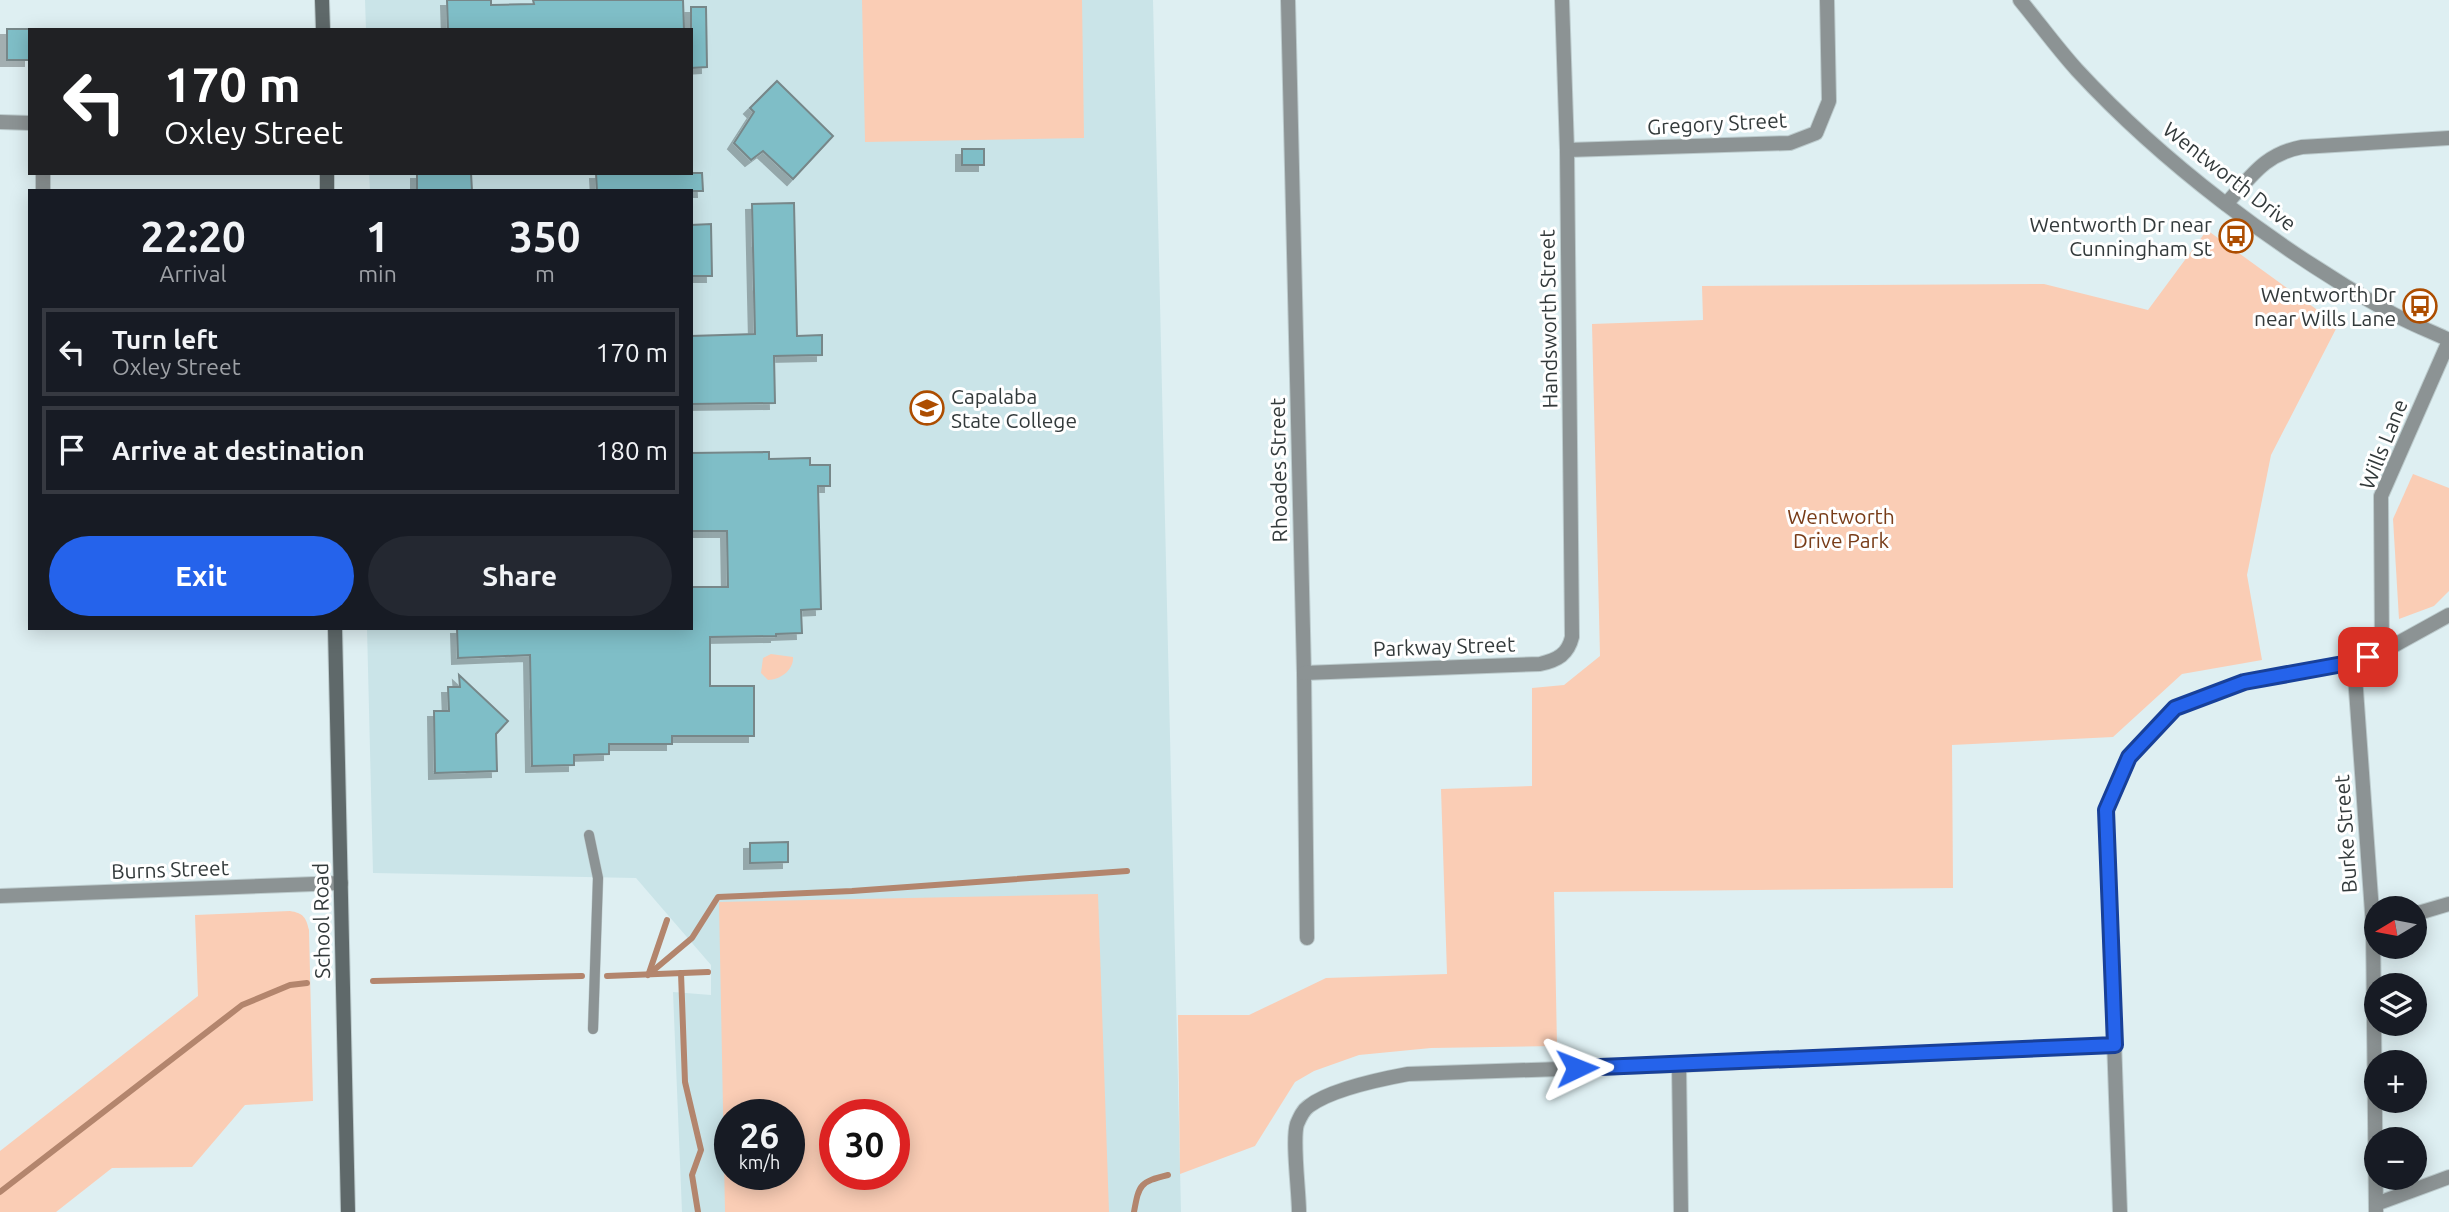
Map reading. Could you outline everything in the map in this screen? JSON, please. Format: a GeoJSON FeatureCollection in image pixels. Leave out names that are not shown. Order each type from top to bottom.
{"type":"FeatureCollection","features":[{"type":"Feature","properties":{"kind":"street"},"geometry":{"type":"LineString","coordinates":[[322,0],[323,28]]}},
{"type":"Feature","properties":{"kind":"street","name":"Rhoades Street"},"geometry":{"type":"LineString","coordinates":[[1288,0],[1304,673],[1307,938]]}},
{"type":"Feature","properties":{"kind":"street","name":"Handsworth Street"},"geometry":{"type":"LineString","coordinates":[[1562,0],[1567,150],[1572,637]]}},
{"type":"Feature","properties":{"kind":"street","name":"Gregory Street"},"geometry":{"type":"LineString","coordinates":[[1567,150],[1790,143],[1816,133],[1829,100],[1827,0]]}},
{"type":"Feature","properties":{"kind":"street","name":"Wentworth Drive"},"geometry":{"type":"LineString","coordinates":[[2020,0],[2076,69],[2108,101],[2226,204],[2315,268],[2389,312],[2449,340]]}},
{"type":"Feature","properties":{"kind":"street"},"geometry":{"type":"LineString","coordinates":[[0,122],[28,123]]}},
{"type":"Feature","properties":{"kind":"street"},"geometry":{"type":"LineString","coordinates":[[2226,204],[2263,164],[2275,154],[2288,149],[2449,138]]}},
{"type":"Feature","properties":{"kind":"street","name":"Wills Lane"},"geometry":{"type":"LineString","coordinates":[[2382,652],[2381,496],[2449,340]]}},
{"type":"Feature","properties":{"kind":"street"},"geometry":{"type":"LineString","coordinates":[[2120,1212],[2106,810],[2129,757],[2175,708],[2244,682],[2354,662],[2382,652],[2449,615]]}},
{"type":"Feature","properties":{"kind":"street","name":"School Road"},"geometry":{"type":"LineString","coordinates":[[335,630],[348,1212]]}},
{"type":"Feature","properties":{"kind":"street","name":"Parkway Street"},"geometry":{"type":"LineString","coordinates":[[1304,673],[1541,664],[1563,655],[1570,648],[1572,637]]}},
{"type":"Feature","properties":{"kind":"street","name":"Burke Street"},"geometry":{"type":"LineString","coordinates":[[2354,662],[2373,896]]}},
{"type":"Feature","properties":{"kind":"street","name":"Burns Street"},"geometry":{"type":"LineString","coordinates":[[0,896],[341,883]]}},
{"type":"Feature","properties":{"kind":"street"},"geometry":{"type":"LineString","coordinates":[[2427,910],[2449,904]]}},
{"type":"Feature","properties":{"kind":"street","name":"Burke Street"},"geometry":{"type":"LineString","coordinates":[[2375,959],[2376,1208]]}},
{"type":"Feature","properties":{"kind":"street"},"geometry":{"type":"LineString","coordinates":[[1299,1212],[1296,1126],[1303,1111],[1323,1098],[1381,1079],[1408,1074],[1679,1065],[2115,1045]]}},
{"type":"Feature","properties":{"kind":"street"},"geometry":{"type":"LineString","coordinates":[[1679,1065],[1681,1212]]}},
{"type":"Feature","properties":{"kind":"street"},"geometry":{"type":"LineString","coordinates":[[2376,1208],[2449,1177]]}},
{"type":"Feature","properties":{"kind":"lane"},"geometry":{"type":"LineString","coordinates":[[589,835],[598,877],[593,1029]]}},
{"type":"Feature","properties":{"kind":"shaded area","name":"Capalaba State College"},"geometry":{"type":"Polygon","coordinates":[[[365,0],[1153,0],[1181,1212],[682,1212],[673,992],[711,995],[711,965],[636,878],[373,873],[367,630],[693,630],[693,189],[370,189],[369,175],[693,175],[693,28],[366,28],[365,0]]]}},
{"type":"Feature","properties":{"kind":"green space"},"geometry":{"type":"Polygon","coordinates":[[[862,0],[1082,0],[1084,138],[865,142],[862,0]]]}},
{"type":"Feature","properties":{"kind":"green space","name":"Wentworth Drive Park"},"geometry":{"type":"Polygon","coordinates":[[[2207,230],[2338,325],[2271,455],[2247,575],[2262,660],[2182,674],[2113,737],[1952,745],[1953,888],[1554,892],[1557,1046],[1431,1048],[1359,1055],[1314,1071],[1295,1082],[1255,1146],[1180,1174],[1178,1015],[1249,1015],[1326,978],[1447,974],[1441,789],[1532,786],[1532,688],[1564,685],[1600,656],[1592,324],[1703,320],[1702,286],[2044,284],[2148,310],[2207,230]]]}},
{"type":"Feature","properties":{"kind":"green space"},"geometry":{"type":"Polygon","coordinates":[[[2413,474],[2449,488],[2449,591],[2434,606],[2399,619],[2393,519],[2413,474]]]}},
{"type":"Feature","properties":{"kind":"green space"},"geometry":{"type":"Polygon","coordinates":[[[771,654],[793,657],[793,662],[785,673],[768,680],[761,673],[763,658],[771,654]]]}},
{"type":"Feature","properties":{"kind":"green space"},"geometry":{"type":"Polygon","coordinates":[[[1098,894],[1109,1212],[725,1212],[725,1190],[805,1190],[805,1099],[723,1099],[719,902],[1098,894]]]}},
{"type":"Feature","properties":{"kind":"green space"},"geometry":{"type":"Polygon","coordinates":[[[290,911],[303,916],[309,930],[313,1101],[245,1105],[192,1167],[112,1168],[56,1212],[0,1212],[0,1151],[198,996],[195,915],[290,911]]]}},
{"type":"Feature","properties":{"kind":"building"},"geometry":{"type":"Polygon","coordinates":[[[447,0],[491,0],[491,5],[534,4],[533,0],[683,0],[684,28],[448,28],[447,0]]]}},
{"type":"Feature","properties":{"kind":"building"},"geometry":{"type":"Polygon","coordinates":[[[691,7],[706,7],[707,67],[693,68],[691,7]]]}},
{"type":"Feature","properties":{"kind":"building"},"geometry":{"type":"Polygon","coordinates":[[[7,29],[28,29],[28,60],[7,60],[7,29]]]}},
{"type":"Feature","properties":{"kind":"building"},"geometry":{"type":"Polygon","coordinates":[[[777,81],[833,136],[793,179],[763,151],[751,160],[734,143],[754,112],[750,108],[777,81]]]}},
{"type":"Feature","properties":{"kind":"building"},"geometry":{"type":"Polygon","coordinates":[[[962,149],[984,149],[984,165],[962,165],[962,149]]]}},
{"type":"Feature","properties":{"kind":"building"},"geometry":{"type":"Polygon","coordinates":[[[702,173],[703,191],[597,189],[596,175],[702,173]]]}},
{"type":"Feature","properties":{"kind":"building"},"geometry":{"type":"Polygon","coordinates":[[[417,175],[471,175],[472,189],[417,189],[417,175]]]}},
{"type":"Feature","properties":{"kind":"building"},"geometry":{"type":"Polygon","coordinates":[[[794,203],[797,336],[822,335],[822,355],[774,356],[775,403],[693,404],[693,336],[755,334],[752,204],[794,203]]]}},
{"type":"Feature","properties":{"kind":"building"},"geometry":{"type":"Polygon","coordinates":[[[711,224],[712,276],[693,276],[693,225],[711,224]]]}},
{"type":"Feature","properties":{"kind":"building"},"geometry":{"type":"Polygon","coordinates":[[[769,452],[769,459],[810,458],[810,465],[830,465],[830,486],[818,486],[821,609],[801,610],[802,633],[710,637],[710,686],[754,686],[754,736],[672,736],[672,744],[609,744],[609,754],[574,755],[574,765],[532,766],[530,655],[458,658],[457,630],[693,630],[693,587],[728,587],[727,531],[693,531],[693,453],[769,452]]]}},
{"type":"Feature","properties":{"kind":"building"},"geometry":{"type":"Polygon","coordinates":[[[459,675],[508,721],[496,734],[497,771],[435,773],[434,711],[449,711],[448,687],[460,687],[459,675]]]}},
{"type":"Feature","properties":{"kind":"building"},"geometry":{"type":"Polygon","coordinates":[[[788,842],[788,862],[750,863],[750,843],[788,842]]]}},
{"type":"Feature","properties":{"kind":"waterway"},"geometry":{"type":"LineString","coordinates":[[648,975],[692,938],[718,897],[852,891],[1127,871]]}},
{"type":"Feature","properties":{"kind":"waterway"},"geometry":{"type":"LineString","coordinates":[[649,973],[667,920]]}},
{"type":"Feature","properties":{"kind":"waterway"},"geometry":{"type":"LineString","coordinates":[[607,976],[708,972]]}},
{"type":"Feature","properties":{"kind":"waterway"},"geometry":{"type":"LineString","coordinates":[[681,973],[685,1082],[701,1150],[692,1175],[698,1212]]}},
{"type":"Feature","properties":{"kind":"waterway"},"geometry":{"type":"LineString","coordinates":[[373,981],[582,976]]}},
{"type":"Feature","properties":{"kind":"waterway"},"geometry":{"type":"LineString","coordinates":[[0,1192],[242,1005],[290,985],[307,983]]}},
{"type":"Feature","properties":{"kind":"waterway"},"geometry":{"type":"LineString","coordinates":[[1134,1212],[1137,1195],[1142,1186],[1146,1182],[1168,1175]]}},
{"type":"Feature","properties":{"kind":"place","name":"Wentworth Dr near Cunningham St"},"geometry":{"type":"Point","coordinates":[2236,236]}},
{"type":"Feature","properties":{"kind":"place","name":"Wentworth Dr near Wills Lane"},"geometry":{"type":"Point","coordinates":[2420,306]}},
{"type":"Feature","properties":{"kind":"place","name":"Capalaba State College"},"geometry":{"type":"Point","coordinates":[927,408]}},
{"type":"Feature","properties":{"kind":"route"},"geometry":{"type":"LineString","coordinates":[[1577,1068],[2115,1045],[2106,810],[2129,757],[2175,708],[2244,682],[2354,662],[2368,657]]}}]}
